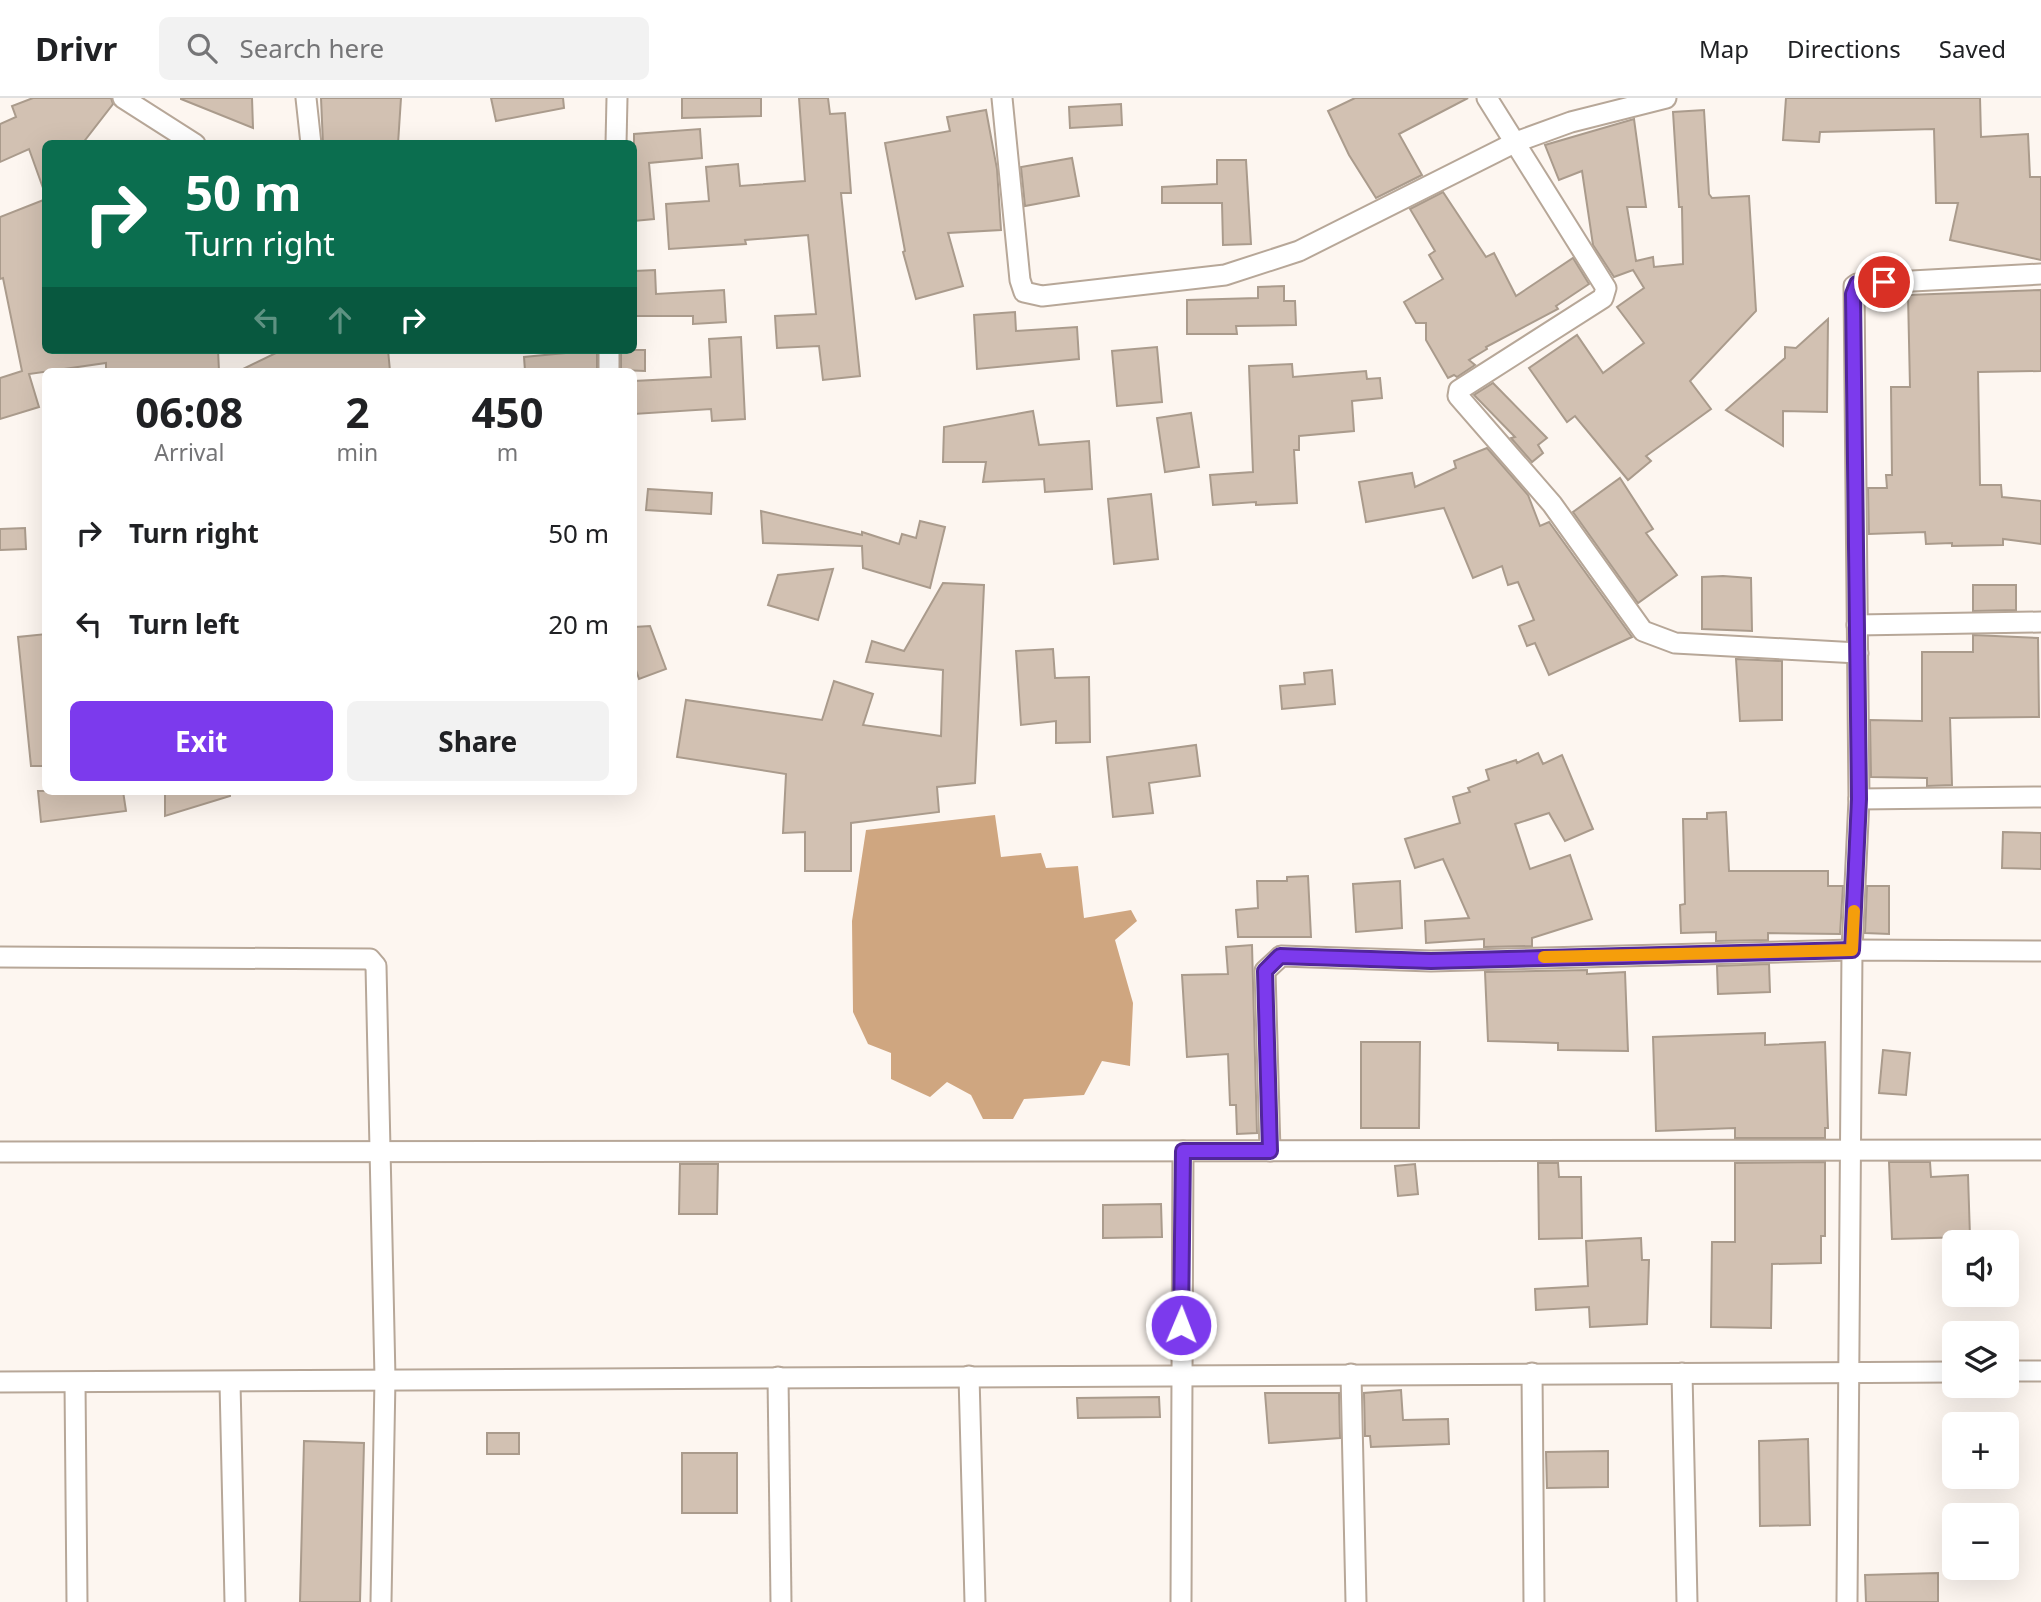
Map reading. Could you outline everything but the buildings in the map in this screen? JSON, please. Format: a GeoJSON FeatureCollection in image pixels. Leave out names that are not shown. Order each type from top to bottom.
{"type":"FeatureCollection","features":[{"type":"Feature","properties":{"kind":"street"},"geometry":{"type":"LineString","coordinates":[[124,98],[189,140]]}},
{"type":"Feature","properties":{"kind":"street"},"geometry":{"type":"LineString","coordinates":[[306,98],[311,140]]}},
{"type":"Feature","properties":{"kind":"street"},"geometry":{"type":"LineString","coordinates":[[616,140],[617,98]]}},
{"type":"Feature","properties":{"kind":"street"},"geometry":{"type":"LineString","coordinates":[[1002,98],[1020,280],[1024,292],[1042,296],[1225,275],[1299,251],[1516,142],[1571,122],[1666,98]]}},
{"type":"Feature","properties":{"kind":"street"},"geometry":{"type":"LineString","coordinates":[[1487,98],[1606,288],[1603,298],[1459,390],[1458,396],[1552,504],[1643,631],[1675,643],[1858,653]]}},
{"type":"Feature","properties":{"kind":"street"},"geometry":{"type":"LineString","coordinates":[[1847,1602],[1852,950],[1859,799],[1854,286],[2041,274]]}},
{"type":"Feature","properties":{"kind":"street"},"geometry":{"type":"LineString","coordinates":[[1857,625],[2041,622]]}},
{"type":"Feature","properties":{"kind":"street"},"geometry":{"type":"LineString","coordinates":[[1859,799],[2041,797]]}},
{"type":"Feature","properties":{"kind":"street"},"geometry":{"type":"LineString","coordinates":[[1270,1151],[1265,971],[1280,956],[1431,961],[1852,950],[2041,951]]}},
{"type":"Feature","properties":{"kind":"street"},"geometry":{"type":"LineString","coordinates":[[0,957],[370,959],[379,978],[383,1152],[385,1378],[381,1602]]}},
{"type":"Feature","properties":{"kind":"street"},"geometry":{"type":"LineString","coordinates":[[0,1152],[2041,1150]]}},
{"type":"Feature","properties":{"kind":"street"},"geometry":{"type":"LineString","coordinates":[[1181,1602],[1183,1151]]}},
{"type":"Feature","properties":{"kind":"street"},"geometry":{"type":"LineString","coordinates":[[2019,1371],[2041,1371]]}},
{"type":"Feature","properties":{"kind":"street"},"geometry":{"type":"LineString","coordinates":[[0,1382],[230,1383],[385,1378],[1942,1372]]}},
{"type":"Feature","properties":{"kind":"street"},"geometry":{"type":"LineString","coordinates":[[1682,1373],[1687,1602]]}},
{"type":"Feature","properties":{"kind":"street"},"geometry":{"type":"LineString","coordinates":[[1351,1374],[1356,1602]]}},
{"type":"Feature","properties":{"kind":"street"},"geometry":{"type":"LineString","coordinates":[[1532,1374],[1534,1602]]}},
{"type":"Feature","properties":{"kind":"street"},"geometry":{"type":"LineString","coordinates":[[969,1376],[975,1602]]}},
{"type":"Feature","properties":{"kind":"street"},"geometry":{"type":"LineString","coordinates":[[778,1377],[781,1602]]}},
{"type":"Feature","properties":{"kind":"street"},"geometry":{"type":"LineString","coordinates":[[75,1383],[77,1602]]}},
{"type":"Feature","properties":{"kind":"street"},"geometry":{"type":"LineString","coordinates":[[230,1383],[235,1602]]}},
{"type":"Feature","properties":{"kind":"shaded area"},"geometry":{"type":"Polygon","coordinates":[[[995,815],[1001,857],[1041,853],[1046,868],[1078,866],[1084,918],[1131,910],[1137,921],[1115,940],[1133,1003],[1130,1066],[1102,1061],[1084,1095],[1024,1099],[1013,1119],[983,1119],[971,1095],[947,1082],[930,1097],[891,1079],[891,1053],[868,1044],[853,1012],[852,921],[866,830],[995,815]]]}},
{"type":"Feature","properties":{"kind":"slow traffic"},"geometry":{"type":"LineString","coordinates":[[1544,957],[1852,950],[1854,911]]}},
{"type":"Feature","properties":{"kind":"route"},"geometry":{"type":"LineString","coordinates":[[1181,1325],[1183,1151],[1270,1151],[1265,971],[1280,956],[1431,961],[1641,953],[1852,950],[1859,799],[1853,294],[1857,284],[1884,282]]}}]}
